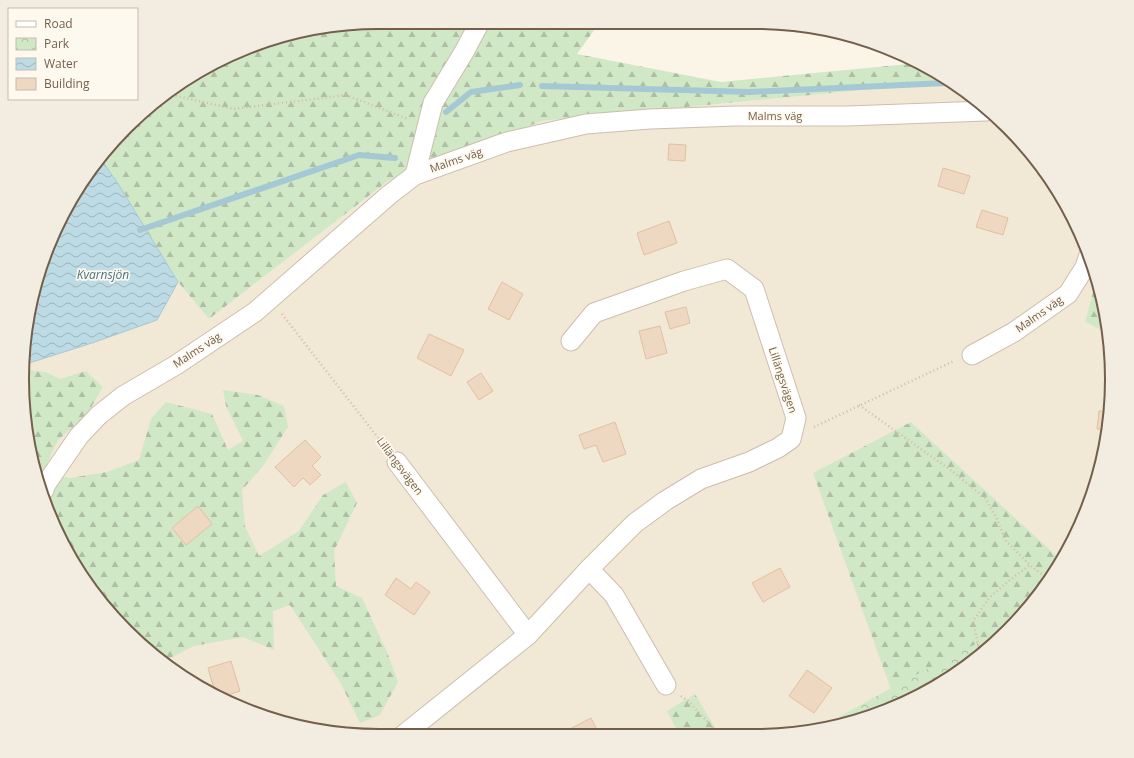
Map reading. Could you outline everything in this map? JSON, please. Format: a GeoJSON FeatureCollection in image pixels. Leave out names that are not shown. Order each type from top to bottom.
{"type":"FeatureCollection","features":[{"type":"Feature","properties":{"kind":"street"},"geometry":{"type":"LineString","coordinates":[[416,175],[433,103],[476,29]]}},
{"type":"Feature","properties":{"kind":"street","name":"Malms väg"},"geometry":{"type":"LineString","coordinates":[[46,485],[79,436],[99,415],[123,396],[176,365],[255,312],[389,195],[416,175],[507,142],[586,124],[650,119],[736,116],[847,116],[980,111]]}},
{"type":"Feature","properties":{"kind":"street","name":"Malms väg"},"geometry":{"type":"LineString","coordinates":[[972,355],[1014,332],[1068,294],[1086,265]]}},
{"type":"Feature","properties":{"kind":"street","name":"Lillängsvägen"},"geometry":{"type":"LineString","coordinates":[[571,341],[594,313],[684,281],[728,269],[754,289],[796,418],[791,439]]}},
{"type":"Feature","properties":{"kind":"street"},"geometry":{"type":"LineString","coordinates":[[411,729],[528,635],[589,569],[635,523],[664,501],[701,479],[749,462],[778,448],[791,439]]}},
{"type":"Feature","properties":{"kind":"street","name":"Lillängsvägen"},"geometry":{"type":"LineString","coordinates":[[397,462],[528,635]]}},
{"type":"Feature","properties":{"kind":"street"},"geometry":{"type":"LineString","coordinates":[[589,569],[614,595],[666,685]]}},
{"type":"Feature","properties":{"kind":"path"},"geometry":{"type":"LineString","coordinates":[[174,95],[234,109],[346,95],[408,118],[409,125]]}},
{"type":"Feature","properties":{"kind":"path","name":"Lillängsvägen"},"geometry":{"type":"LineString","coordinates":[[270,299],[397,462]]}},
{"type":"Feature","properties":{"kind":"path"},"geometry":{"type":"LineString","coordinates":[[791,439],[959,358],[972,355]]}},
{"type":"Feature","properties":{"kind":"path"},"geometry":{"type":"LineString","coordinates":[[859,405],[952,471],[985,498],[996,517],[1006,541],[1030,565],[1044,576]]}},
{"type":"Feature","properties":{"kind":"path"},"geometry":{"type":"LineString","coordinates":[[979,648],[973,621],[990,598],[1011,579],[1030,565]]}},
{"type":"Feature","properties":{"kind":"path"},"geometry":{"type":"LineString","coordinates":[[666,685],[688,701],[714,729]]}},
{"type":"Feature","properties":{"kind":"shaded area"},"geometry":{"type":"Polygon","coordinates":[[[940,83],[968,101],[986,116],[1018,148],[1033,166],[1058,204],[1078,245],[1093,288],[1085,322],[1102,330],[1102,333],[1105,379],[1102,425],[1093,470],[1086,492],[1069,534],[1057,556],[911,422],[897,698],[846,717],[801,726],[778,728],[379,729],[333,726],[288,717],[224,693],[204,682],[166,657],[148,642],[114,607],[42,473],[32,425],[29,379],[30,363],[157,320],[178,282],[209,319],[388,181],[542,121],[940,83]]]}},
{"type":"Feature","properties":{"kind":"green space"},"geometry":{"type":"Polygon","coordinates":[[[379,29],[595,29],[577,54],[721,82],[908,64],[940,83],[542,121],[388,181],[209,319],[178,282],[119,185],[104,163],[116,148],[148,116],[166,101],[204,76],[245,56],[288,41],[333,32],[379,29]]]}},
{"type":"Feature","properties":{"kind":"green space"},"geometry":{"type":"Polygon","coordinates":[[[1094,290],[1102,330],[1085,322],[1094,290]]]}},
{"type":"Feature","properties":{"kind":"green space"},"geometry":{"type":"Polygon","coordinates":[[[29,370],[46,372],[60,379],[86,371],[103,387],[86,416],[58,440],[43,472],[70,478],[107,472],[139,460],[151,419],[166,402],[212,414],[228,450],[243,441],[226,406],[223,390],[258,395],[284,406],[288,427],[263,466],[242,490],[245,526],[259,556],[299,531],[323,495],[346,482],[357,503],[334,551],[336,586],[362,598],[387,652],[398,682],[380,715],[360,723],[340,682],[290,605],[273,611],[274,650],[243,637],[194,646],[169,659],[166,657],[148,642],[116,610],[101,592],[76,554],[56,513],[41,470],[32,425],[29,370]]]}},
{"type":"Feature","properties":{"kind":"green space"},"geometry":{"type":"Polygon","coordinates":[[[911,422],[1057,556],[1033,592],[1018,610],[986,642],[968,657],[930,682],[895,700],[813,473],[911,422]]]}},
{"type":"Feature","properties":{"kind":"green space"},"geometry":{"type":"Polygon","coordinates":[[[993,635],[968,657],[930,682],[910,693],[868,710],[834,720],[993,635]]]}},
{"type":"Feature","properties":{"kind":"green space"},"geometry":{"type":"Polygon","coordinates":[[[695,694],[716,729],[676,729],[667,711],[695,694]]]}},
{"type":"Feature","properties":{"kind":"water","name":"Kvarnsjön"},"geometry":{"type":"Polygon","coordinates":[[[104,163],[119,185],[178,282],[157,320],[30,363],[32,333],[36,311],[48,266],[65,224],[76,204],[104,163]]]}},
{"type":"Feature","properties":{"kind":"building"},"geometry":{"type":"Polygon","coordinates":[[[669,144],[686,145],[685,161],[668,160],[669,144]]]}},
{"type":"Feature","properties":{"kind":"building"},"geometry":{"type":"Polygon","coordinates":[[[943,168],[970,176],[964,194],[938,186],[943,168]]]}},
{"type":"Feature","properties":{"kind":"building"},"geometry":{"type":"Polygon","coordinates":[[[982,210],[1008,218],[1003,235],[976,227],[982,210]]]}},
{"type":"Feature","properties":{"kind":"building"},"geometry":{"type":"Polygon","coordinates":[[[669,221],[677,243],[644,255],[637,233],[669,221]]]}},
{"type":"Feature","properties":{"kind":"building"},"geometry":{"type":"Polygon","coordinates":[[[502,282],[523,294],[509,320],[488,309],[502,282]]]}},
{"type":"Feature","properties":{"kind":"building"},"geometry":{"type":"Polygon","coordinates":[[[686,307],[690,323],[670,329],[665,312],[686,307]]]}},
{"type":"Feature","properties":{"kind":"building"},"geometry":{"type":"Polygon","coordinates":[[[660,326],[667,353],[646,359],[639,331],[660,326]]]}},
{"type":"Feature","properties":{"kind":"building"},"geometry":{"type":"Polygon","coordinates":[[[429,334],[464,350],[451,376],[417,358],[429,334]]]}},
{"type":"Feature","properties":{"kind":"building"},"geometry":{"type":"Polygon","coordinates":[[[481,373],[493,391],[479,400],[467,382],[481,373]]]}},
{"type":"Feature","properties":{"kind":"building"},"geometry":{"type":"Polygon","coordinates":[[[1099,411],[1103,411],[1101,429],[1097,429],[1099,411]]]}},
{"type":"Feature","properties":{"kind":"building"},"geometry":{"type":"Polygon","coordinates":[[[615,422],[626,454],[603,462],[596,445],[584,449],[579,435],[615,422]]]}},
{"type":"Feature","properties":{"kind":"building"},"geometry":{"type":"Polygon","coordinates":[[[305,440],[321,457],[312,466],[321,475],[310,485],[303,478],[294,487],[275,467],[305,440]]]}},
{"type":"Feature","properties":{"kind":"building"},"geometry":{"type":"Polygon","coordinates":[[[198,506],[212,524],[186,545],[172,528],[198,506]]]}},
{"type":"Feature","properties":{"kind":"building"},"geometry":{"type":"Polygon","coordinates":[[[780,568],[790,587],[763,602],[752,583],[780,568]]]}},
{"type":"Feature","properties":{"kind":"building"},"geometry":{"type":"Polygon","coordinates":[[[396,578],[411,589],[416,582],[430,592],[414,615],[385,595],[396,578]]]}},
{"type":"Feature","properties":{"kind":"building"},"geometry":{"type":"Polygon","coordinates":[[[231,661],[240,691],[228,695],[213,687],[208,668],[231,661]]]}},
{"type":"Feature","properties":{"kind":"building"},"geometry":{"type":"Polygon","coordinates":[[[807,670],[832,688],[814,713],[789,696],[807,670]]]}},
{"type":"Feature","properties":{"kind":"building"},"geometry":{"type":"Polygon","coordinates":[[[591,718],[596,729],[570,729],[591,718]]]}},
{"type":"Feature","properties":{"kind":"waterway"},"geometry":{"type":"LineString","coordinates":[[542,86],[749,92],[941,83]]}},
{"type":"Feature","properties":{"kind":"waterway"},"geometry":{"type":"LineString","coordinates":[[446,112],[471,92],[520,85]]}},
{"type":"Feature","properties":{"kind":"waterway"},"geometry":{"type":"LineString","coordinates":[[140,230],[359,155],[395,158]]}}]}
